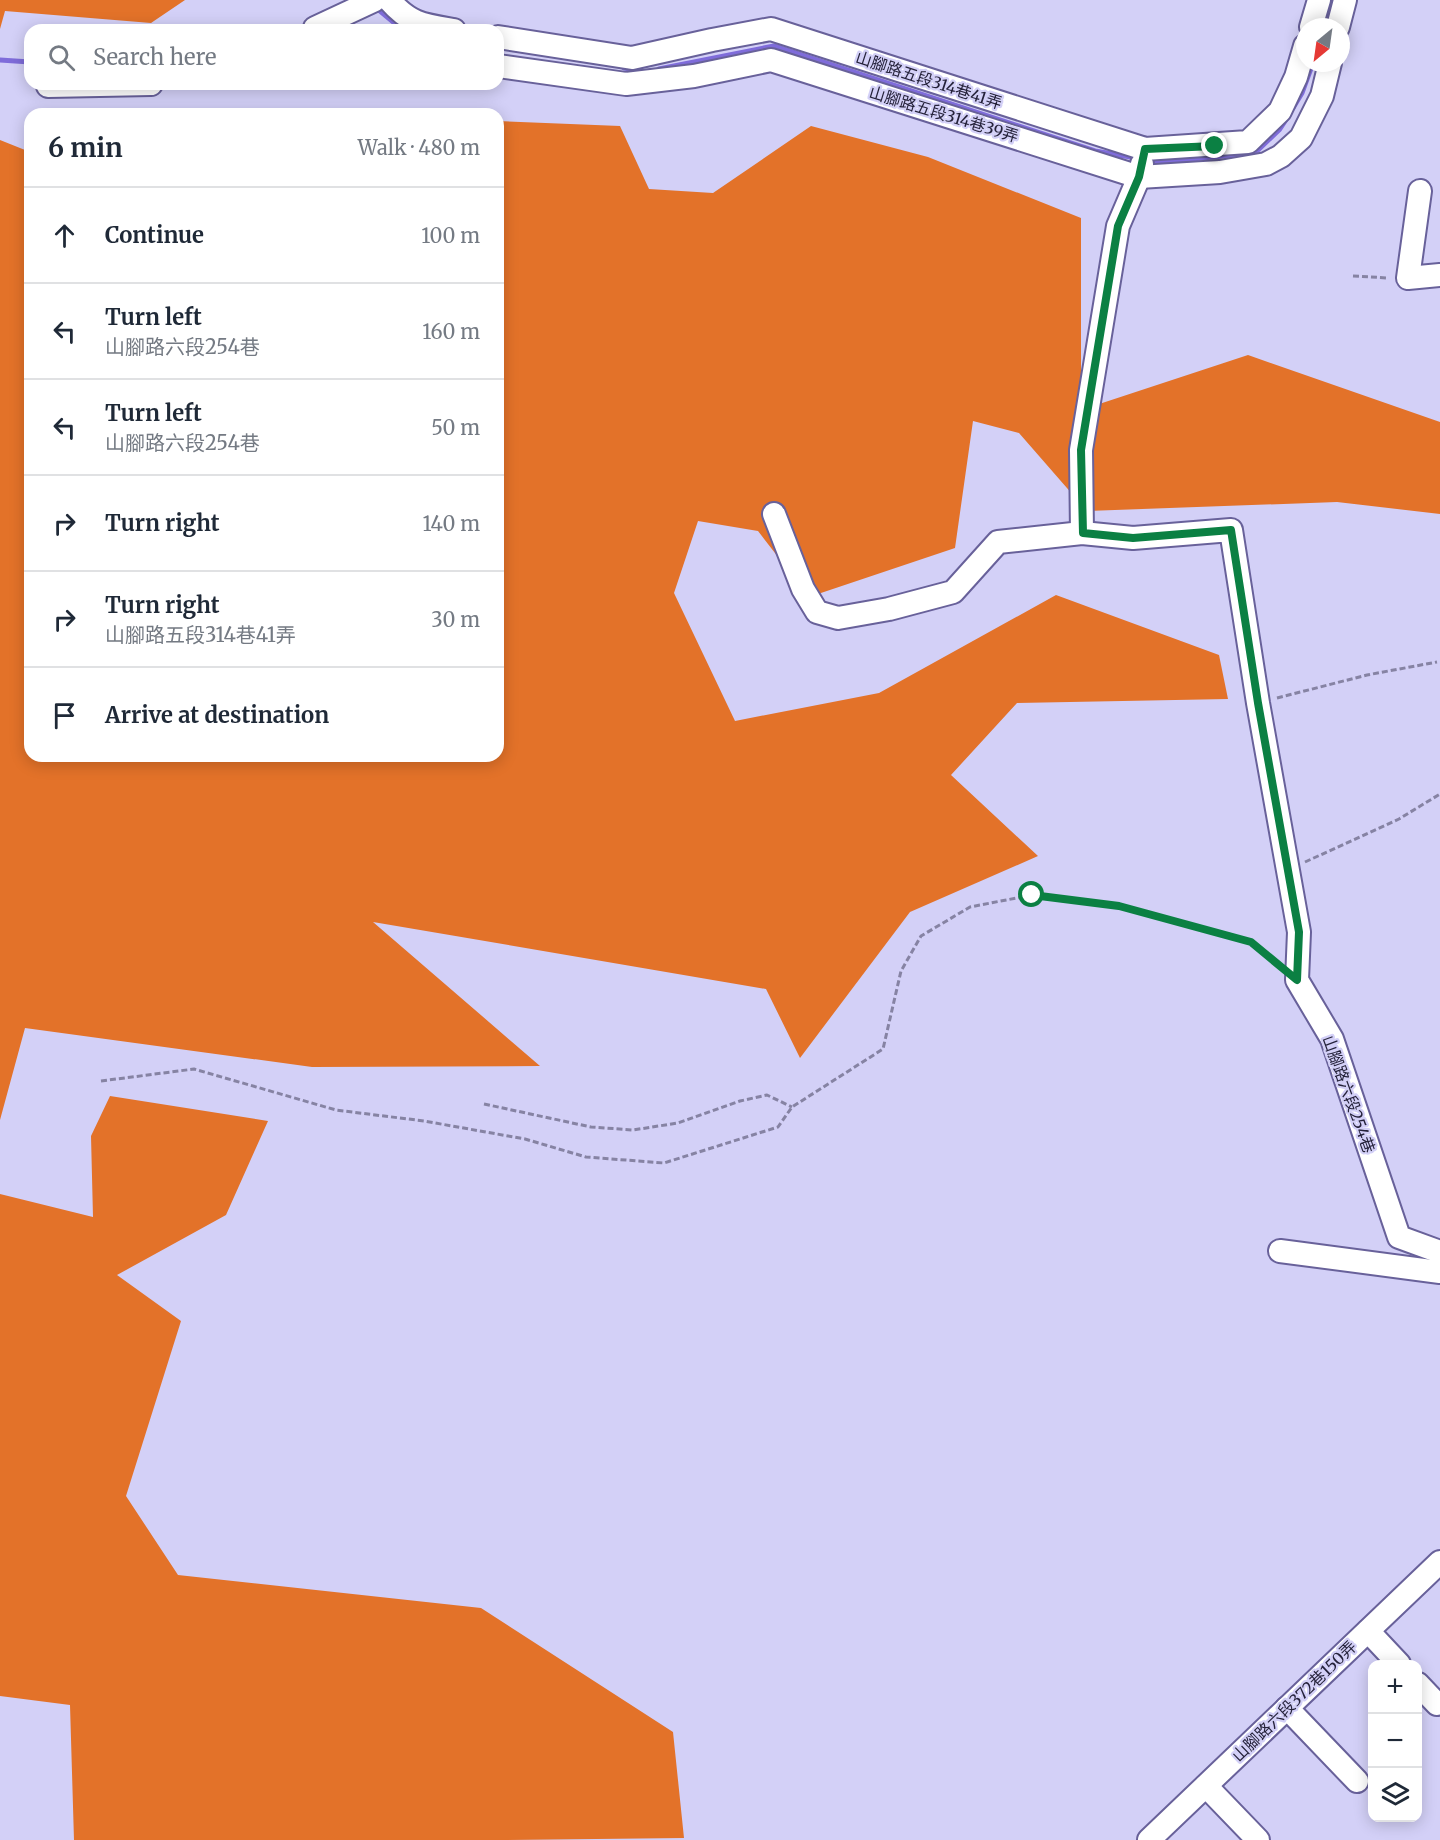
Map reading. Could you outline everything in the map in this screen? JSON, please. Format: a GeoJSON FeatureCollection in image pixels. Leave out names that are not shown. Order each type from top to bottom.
{"type":"FeatureCollection","features":[{"type":"Feature","properties":{"kind":"lane"},"geometry":{"type":"LineString","coordinates":[[389,0],[400,12],[418,24]]}},
{"type":"Feature","properties":{"kind":"lane"},"geometry":{"type":"LineString","coordinates":[[1313,18],[1318,0]]}},
{"type":"Feature","properties":{"kind":"lane"},"geometry":{"type":"LineString","coordinates":[[1340,18],[1345,0]]}},
{"type":"Feature","properties":{"kind":"lane"},"geometry":{"type":"LineString","coordinates":[[323,24],[360,2]]}},
{"type":"Feature","properties":{"kind":"lane","name":"山腳路五段314巷41弄"},"geometry":{"type":"LineString","coordinates":[[504,38],[632,58],[771,29],[1145,149],[1248,142],[1280,111],[1297,72]]}},
{"type":"Feature","properties":{"kind":"lane","name":"山腳路五段314巷39弄"},"geometry":{"type":"LineString","coordinates":[[504,67],[626,84],[694,76],[771,60],[1139,177],[1220,171],[1266,164],[1281,156],[1301,138],[1322,96],[1328,72]]}},
{"type":"Feature","properties":{"kind":"lane"},"geometry":{"type":"LineString","coordinates":[[1083,533],[1081,450],[1118,226],[1139,177],[1145,149]]}},
{"type":"Feature","properties":{"kind":"lane"},"geometry":{"type":"LineString","coordinates":[[1420,191],[1407,278],[1440,275]]}},
{"type":"Feature","properties":{"kind":"lane"},"geometry":{"type":"LineString","coordinates":[[774,514],[803,589],[817,612],[838,618],[890,609],[953,592],[998,542],[1083,533],[1133,538],[1231,530],[1258,703],[1299,932],[1297,980]]}},
{"type":"Feature","properties":{"kind":"lane","name":"山腳路六段254巷"},"geometry":{"type":"LineString","coordinates":[[1297,980],[1332,1039],[1399,1237],[1440,1252]]}},
{"type":"Feature","properties":{"kind":"lane"},"geometry":{"type":"LineString","coordinates":[[1280,1251],[1440,1272]]}},
{"type":"Feature","properties":{"kind":"lane","name":"山腳路六段372巷150弄"},"geometry":{"type":"LineString","coordinates":[[1149,1840],[1440,1562]]}},
{"type":"Feature","properties":{"kind":"lane"},"geometry":{"type":"LineString","coordinates":[[1368,1631],[1394,1660]]}},
{"type":"Feature","properties":{"kind":"lane"},"geometry":{"type":"LineString","coordinates":[[1422,1687],[1437,1704]]}},
{"type":"Feature","properties":{"kind":"lane"},"geometry":{"type":"LineString","coordinates":[[1287,1708],[1357,1781]]}},
{"type":"Feature","properties":{"kind":"lane"},"geometry":{"type":"LineString","coordinates":[[1206,1786],[1258,1840]]}},
{"type":"Feature","properties":{"kind":"path"},"geometry":{"type":"LineString","coordinates":[[1353,276],[1407,278]]}},
{"type":"Feature","properties":{"kind":"path"},"geometry":{"type":"LineString","coordinates":[[1258,703],[1367,675],[1437,662]]}},
{"type":"Feature","properties":{"kind":"path"},"geometry":{"type":"LineString","coordinates":[[1288,864],[1308,861],[1399,819],[1440,794]]}},
{"type":"Feature","properties":{"kind":"path"},"geometry":{"type":"LineString","coordinates":[[101,1081],[194,1069],[336,1110],[424,1121],[525,1139],[586,1157],[664,1163],[778,1127],[792,1107],[883,1049],[901,971],[921,936],[969,906],[1032,895],[1119,906],[1251,942],[1297,980]]}},
{"type":"Feature","properties":{"kind":"path"},"geometry":{"type":"LineString","coordinates":[[484,1104],[591,1126],[633,1130],[678,1123],[740,1101],[767,1095],[792,1107]]}},
{"type":"Feature","properties":{"kind":"shaded area"},"geometry":{"type":"Polygon","coordinates":[[[0,0],[185,0],[151,23],[5,11],[0,29],[0,0]]]}},
{"type":"Feature","properties":{"kind":"shaded area"},"geometry":{"type":"Polygon","coordinates":[[[504,121],[620,126],[649,189],[713,193],[811,126],[928,157],[1081,218],[1081,410],[1248,355],[1440,422],[1440,514],[1337,502],[1087,511],[1019,433],[973,421],[955,548],[809,597],[758,531],[698,521],[674,593],[735,721],[879,693],[1056,595],[1219,655],[1228,699],[1017,703],[951,775],[1038,856],[910,912],[800,1058],[766,989],[373,922],[540,1066],[312,1067],[25,1028],[0,1120],[0,140],[24,150],[24,762],[504,762],[504,121]]]}},
{"type":"Feature","properties":{"kind":"shaded area"},"geometry":{"type":"Polygon","coordinates":[[[110,1096],[268,1121],[226,1215],[117,1275],[181,1321],[126,1496],[178,1575],[481,1608],[673,1732],[684,1838],[74,1840],[70,1705],[0,1696],[0,1194],[93,1217],[91,1136],[110,1096]]]}},
{"type":"Feature","properties":{"kind":"waterway"},"geometry":{"type":"LineString","coordinates":[[1328,18],[1332,0]]}},
{"type":"Feature","properties":{"kind":"waterway"},"geometry":{"type":"LineString","coordinates":[[374,6],[396,24]]}},
{"type":"Feature","properties":{"kind":"waterway"},"geometry":{"type":"LineString","coordinates":[[659,69],[774,46],[1095,151],[1160,162],[1244,154],[1258,150],[1279,130],[1287,118]]}},
{"type":"Feature","properties":{"kind":"waterway"},"geometry":{"type":"LineString","coordinates":[[0,60],[24,62]]}},
{"type":"Feature","properties":{"kind":"waterway"},"geometry":{"type":"LineString","coordinates":[[624,68],[647,72]]}},
{"type":"Feature","properties":{"kind":"waterway"},"geometry":{"type":"LineString","coordinates":[[1293,108],[1302,93],[1310,72]]}},
{"type":"Feature","properties":{"kind":"route"},"geometry":{"type":"LineString","coordinates":[[1032,895],[1119,906],[1251,942],[1297,980],[1299,932],[1258,703],[1231,530],[1133,538],[1083,533],[1081,450],[1118,226],[1139,177],[1145,149],[1215,146]]}}]}
